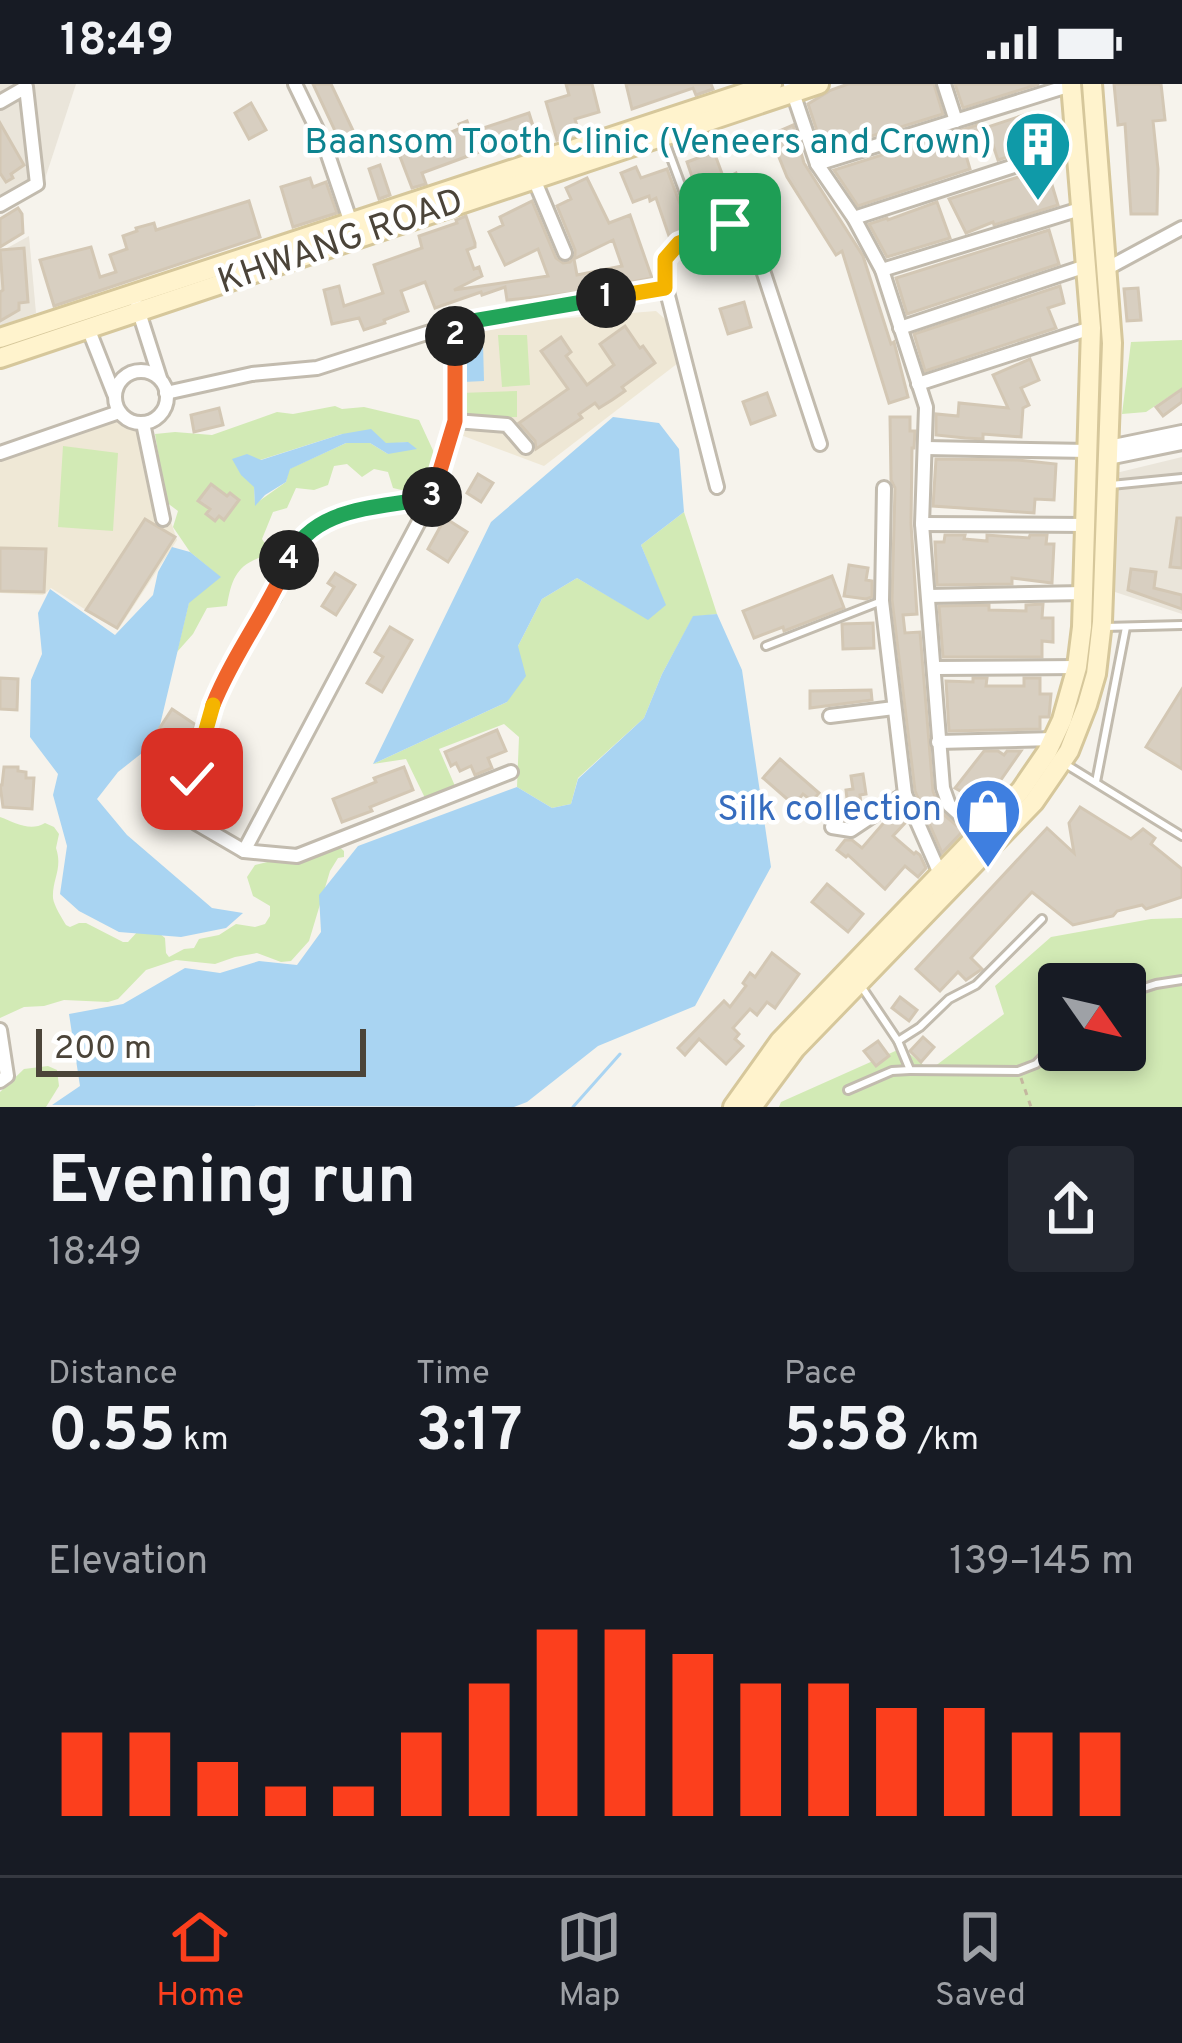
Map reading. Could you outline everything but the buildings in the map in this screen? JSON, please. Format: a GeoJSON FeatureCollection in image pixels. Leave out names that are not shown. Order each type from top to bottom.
{"type":"FeatureCollection","features":[{"type":"Feature","properties":{"kind":"main road","name":"KHWANG ROAD"},"geometry":{"type":"LineString","coordinates":[[0,338],[136,302],[772,84]]}},
{"type":"Feature","properties":{"kind":"main road","name":"KHWANG ROAD"},"geometry":{"type":"LineString","coordinates":[[0,358],[351,223],[400,215],[534,178],[791,88],[819,84]]}},
{"type":"Feature","properties":{"kind":"main road"},"geometry":{"type":"LineString","coordinates":[[752,1107],[783,1063],[1034,802],[1076,736],[1092,690],[1101,628],[1107,486],[1091,328],[1096,267],[1092,84]]}},
{"type":"Feature","properties":{"kind":"main road"},"geometry":{"type":"LineString","coordinates":[[733,1107],[780,1041],[1030,779],[1054,739],[1069,700],[1077,667],[1087,525],[1102,452],[1112,343],[1080,208],[1071,85]]}},
{"type":"Feature","properties":{"kind":"street"},"geometry":{"type":"LineString","coordinates":[[295,84],[325,146],[351,223]]}},
{"type":"Feature","properties":{"kind":"street"},"geometry":{"type":"LineString","coordinates":[[944,84],[956,121]]}},
{"type":"Feature","properties":{"kind":"street"},"geometry":{"type":"LineString","coordinates":[[817,164],[1071,85]]}},
{"type":"Feature","properties":{"kind":"street"},"geometry":{"type":"LineString","coordinates":[[0,205],[37,184],[26,87],[2,98]]}},
{"type":"Feature","properties":{"kind":"street"},"geometry":{"type":"LineString","coordinates":[[791,88],[817,164],[882,270],[926,407],[922,524],[943,788],[949,806],[981,834]]}},
{"type":"Feature","properties":{"kind":"street"},"geometry":{"type":"LineString","coordinates":[[854,218],[1076,146]]}},
{"type":"Feature","properties":{"kind":"street"},"geometry":{"type":"LineString","coordinates":[[534,178],[565,253]]}},
{"type":"Feature","properties":{"kind":"street"},"geometry":{"type":"LineString","coordinates":[[882,270],[1080,208]]}},
{"type":"Feature","properties":{"kind":"street"},"geometry":{"type":"LineString","coordinates":[[717,488],[665,288],[665,259],[679,243],[730,224],[753,240],[820,444]]}},
{"type":"Feature","properties":{"kind":"street"},"geometry":{"type":"LineString","coordinates":[[900,328],[1096,267],[1182,228]]}},
{"type":"Feature","properties":{"kind":"street"},"geometry":{"type":"LineString","coordinates":[[164,388],[317,368],[455,324],[665,288]]}},
{"type":"Feature","properties":{"kind":"street"},"geometry":{"type":"LineString","coordinates":[[88,328],[119,412],[134,423],[159,415],[166,402],[164,388],[136,302]]}},
{"type":"Feature","properties":{"kind":"street"},"geometry":{"type":"LineString","coordinates":[[244,851],[431,499],[455,421],[455,324]]}},
{"type":"Feature","properties":{"kind":"street"},"geometry":{"type":"LineString","coordinates":[[918,384],[1091,328]]}},
{"type":"Feature","properties":{"kind":"street"},"geometry":{"type":"LineString","coordinates":[[115,395],[123,378],[131,374],[149,373],[164,388]]}},
{"type":"Feature","properties":{"kind":"street"},"geometry":{"type":"LineString","coordinates":[[0,453],[119,412]]}},
{"type":"Feature","properties":{"kind":"street"},"geometry":{"type":"LineString","coordinates":[[455,421],[507,425],[526,447]]}},
{"type":"Feature","properties":{"kind":"street"},"geometry":{"type":"LineString","coordinates":[[143,423],[163,519]]}},
{"type":"Feature","properties":{"kind":"street"},"geometry":{"type":"LineString","coordinates":[[1102,452],[1182,432]]}},
{"type":"Feature","properties":{"kind":"street"},"geometry":{"type":"LineString","coordinates":[[926,448],[1102,452],[1182,443]]}},
{"type":"Feature","properties":{"kind":"street"},"geometry":{"type":"LineString","coordinates":[[884,488],[882,601],[905,794],[941,876]]}},
{"type":"Feature","properties":{"kind":"street"},"geometry":{"type":"LineString","coordinates":[[431,499],[373,506],[326,520],[296,544],[274,596],[229,665],[211,711],[188,804],[196,823],[244,851],[297,856],[511,772]]}},
{"type":"Feature","properties":{"kind":"street"},"geometry":{"type":"LineString","coordinates":[[922,524],[1087,525]]}},
{"type":"Feature","properties":{"kind":"street"},"geometry":{"type":"LineString","coordinates":[[928,596],[1084,593]]}},
{"type":"Feature","properties":{"kind":"street"},"geometry":{"type":"LineString","coordinates":[[935,668],[1077,667]]}},
{"type":"Feature","properties":{"kind":"street"},"geometry":{"type":"LineString","coordinates":[[830,716],[894,708]]}},
{"type":"Feature","properties":{"kind":"street"},"geometry":{"type":"LineString","coordinates":[[938,742],[1054,739]]}},
{"type":"Feature","properties":{"kind":"street"},"geometry":{"type":"LineString","coordinates":[[832,827],[850,830],[905,794]]}},
{"type":"Feature","properties":{"kind":"street"},"geometry":{"type":"LineString","coordinates":[[0,1030],[8,1076],[0,1081]]}},
{"type":"Feature","properties":{"kind":"lane"},"geometry":{"type":"LineString","coordinates":[[663,136],[691,212]]}},
{"type":"Feature","properties":{"kind":"lane"},"geometry":{"type":"LineString","coordinates":[[1107,486],[1182,478]]}},
{"type":"Feature","properties":{"kind":"lane"},"geometry":{"type":"LineString","coordinates":[[766,646],[882,601]]}},
{"type":"Feature","properties":{"kind":"lane"},"geometry":{"type":"LineString","coordinates":[[1101,628],[1182,625]]}},
{"type":"Feature","properties":{"kind":"lane"},"geometry":{"type":"LineString","coordinates":[[1096,782],[1126,627]]}},
{"type":"Feature","properties":{"kind":"lane"},"geometry":{"type":"LineString","coordinates":[[1062,762],[1182,836]]}},
{"type":"Feature","properties":{"kind":"lane"},"geometry":{"type":"LineString","coordinates":[[898,1041],[949,999],[976,985],[1042,919]]}},
{"type":"Feature","properties":{"kind":"lane"},"geometry":{"type":"LineString","coordinates":[[1146,987],[1182,980]]}},
{"type":"Feature","properties":{"kind":"lane"},"geometry":{"type":"LineString","coordinates":[[859,983],[898,1041],[910,1070]]}},
{"type":"Feature","properties":{"kind":"lane"},"geometry":{"type":"LineString","coordinates":[[848,1090],[892,1071],[1018,1071],[1038,1062]]}},
{"type":"Feature","properties":{"kind":"path"},"geometry":{"type":"LineString","coordinates":[[1018,1071],[1031,1107]]}},
{"type":"Feature","properties":{"kind":"shaded area"},"geometry":{"type":"Polygon","coordinates":[[[0,84],[76,84],[42,188],[0,211],[0,84]]]}},
{"type":"Feature","properties":{"kind":"shaded area"},"geometry":{"type":"Polygon","coordinates":[[[29,236],[36,313],[0,326],[0,252],[29,236]]]}},
{"type":"Feature","properties":{"kind":"shaded area"},"geometry":{"type":"Polygon","coordinates":[[[656,311],[665,319],[682,360],[544,466],[458,434],[457,354],[462,331],[656,311]]]}},
{"type":"Feature","properties":{"kind":"shaded area"},"geometry":{"type":"Polygon","coordinates":[[[118,417],[140,429],[177,540],[118,630],[51,588],[43,595],[0,593],[0,456],[118,417]]]}},
{"type":"Feature","properties":{"kind":"shaded area"},"geometry":{"type":"Polygon","coordinates":[[[1182,457],[1182,614],[1115,592],[1116,473],[1182,457]]]}},
{"type":"Feature","properties":{"kind":"green space"},"geometry":{"type":"Polygon","coordinates":[[[498,335],[527,335],[530,385],[502,387],[498,335]]]}},
{"type":"Feature","properties":{"kind":"green space"},"geometry":{"type":"Polygon","coordinates":[[[1182,340],[1182,388],[1146,412],[1122,414],[1131,342],[1182,340]]]}},
{"type":"Feature","properties":{"kind":"green space"},"geometry":{"type":"Polygon","coordinates":[[[517,391],[517,417],[462,419],[460,393],[517,391]]]}},
{"type":"Feature","properties":{"kind":"green space"},"geometry":{"type":"Polygon","coordinates":[[[335,406],[364,407],[419,420],[437,459],[424,486],[410,492],[393,488],[388,472],[374,469],[362,477],[347,464],[334,466],[328,485],[314,490],[296,488],[287,508],[273,512],[262,539],[272,554],[239,571],[227,606],[207,608],[177,652],[189,602],[220,577],[190,552],[173,527],[178,511],[166,502],[155,434],[212,435],[277,412],[293,414],[335,406]],[[342,434],[260,460],[255,504],[286,482],[289,469],[346,443],[370,443],[388,454],[408,442],[386,444],[342,434]]]}},
{"type":"Feature","properties":{"kind":"green space"},"geometry":{"type":"Polygon","coordinates":[[[63,446],[118,453],[113,531],[58,527],[63,446]]]}},
{"type":"Feature","properties":{"kind":"green space"},"geometry":{"type":"Polygon","coordinates":[[[684,512],[717,614],[693,617],[644,718],[578,778],[571,804],[552,808],[517,787],[519,737],[504,724],[439,749],[455,786],[425,798],[406,759],[373,764],[507,702],[518,646],[542,599],[577,578],[648,619],[665,605],[641,545],[684,512]]]}},
{"type":"Feature","properties":{"kind":"green space"},"geometry":{"type":"Polygon","coordinates":[[[0,817],[28,827],[45,823],[59,834],[53,898],[66,925],[86,923],[123,942],[139,930],[154,929],[165,938],[169,957],[236,924],[265,924],[270,906],[253,896],[247,877],[255,865],[337,845],[344,857],[330,871],[309,941],[291,961],[257,953],[215,964],[176,960],[146,970],[118,999],[64,1000],[24,1007],[0,1018],[0,817]]]}},
{"type":"Feature","properties":{"kind":"green space"},"geometry":{"type":"Polygon","coordinates":[[[1182,918],[1182,1107],[779,1107],[781,1102],[902,1048],[930,1070],[1004,1014],[995,986],[1051,937],[1182,918]]]}},
{"type":"Feature","properties":{"kind":"green space"},"geometry":{"type":"Polygon","coordinates":[[[48,1066],[57,1070],[59,1086],[46,1107],[0,1107],[0,1092],[24,1069],[48,1066]]]}},
{"type":"Feature","properties":{"kind":"water"},"geometry":{"type":"Polygon","coordinates":[[[483,343],[484,381],[463,382],[462,344],[483,343]]]}},
{"type":"Feature","properties":{"kind":"water"},"geometry":{"type":"Polygon","coordinates":[[[613,417],[659,423],[679,449],[684,512],[641,545],[666,605],[648,620],[577,578],[542,599],[518,646],[526,676],[507,702],[373,764],[491,522],[613,417]]]}},
{"type":"Feature","properties":{"kind":"water"},"geometry":{"type":"Polygon","coordinates":[[[371,429],[386,443],[408,442],[417,449],[388,454],[370,443],[346,443],[290,469],[286,482],[255,506],[254,487],[232,459],[247,454],[261,460],[371,429]]]}},
{"type":"Feature","properties":{"kind":"water"},"geometry":{"type":"Polygon","coordinates":[[[172,547],[190,552],[221,577],[189,603],[156,742],[118,772],[97,799],[127,835],[212,908],[243,913],[226,928],[181,937],[119,932],[79,911],[60,894],[67,846],[53,795],[58,774],[30,737],[31,680],[42,654],[38,613],[50,589],[115,635],[153,595],[158,572],[172,547]]]}},
{"type":"Feature","properties":{"kind":"water"},"geometry":{"type":"Polygon","coordinates":[[[717,614],[742,670],[771,867],[695,1006],[598,1046],[514,1107],[52,1105],[80,1086],[69,1014],[123,1004],[185,968],[220,973],[259,961],[297,965],[321,932],[319,895],[358,846],[517,787],[552,808],[571,804],[578,779],[644,718],[693,616],[717,614]]]}},
{"type":"Feature","properties":{"kind":"waterway"},"geometry":{"type":"LineString","coordinates":[[573,1107],[620,1054]]}},
{"type":"Feature","properties":{"kind":"place","name":"Baansom Tooth Clinic (Veneers and Crown)"},"geometry":{"type":"Point","coordinates":[1038,203]}},
{"type":"Feature","properties":{"kind":"place","name":"Silk collection"},"geometry":{"type":"Point","coordinates":[988,870]}},
{"type":"Feature","properties":{"kind":"route"},"geometry":{"type":"LineString","coordinates":[[192,779],[229,665],[274,596],[296,544],[326,520],[373,506],[431,499],[455,421],[455,324],[665,288],[665,259],[679,243],[730,224]]}}]}
